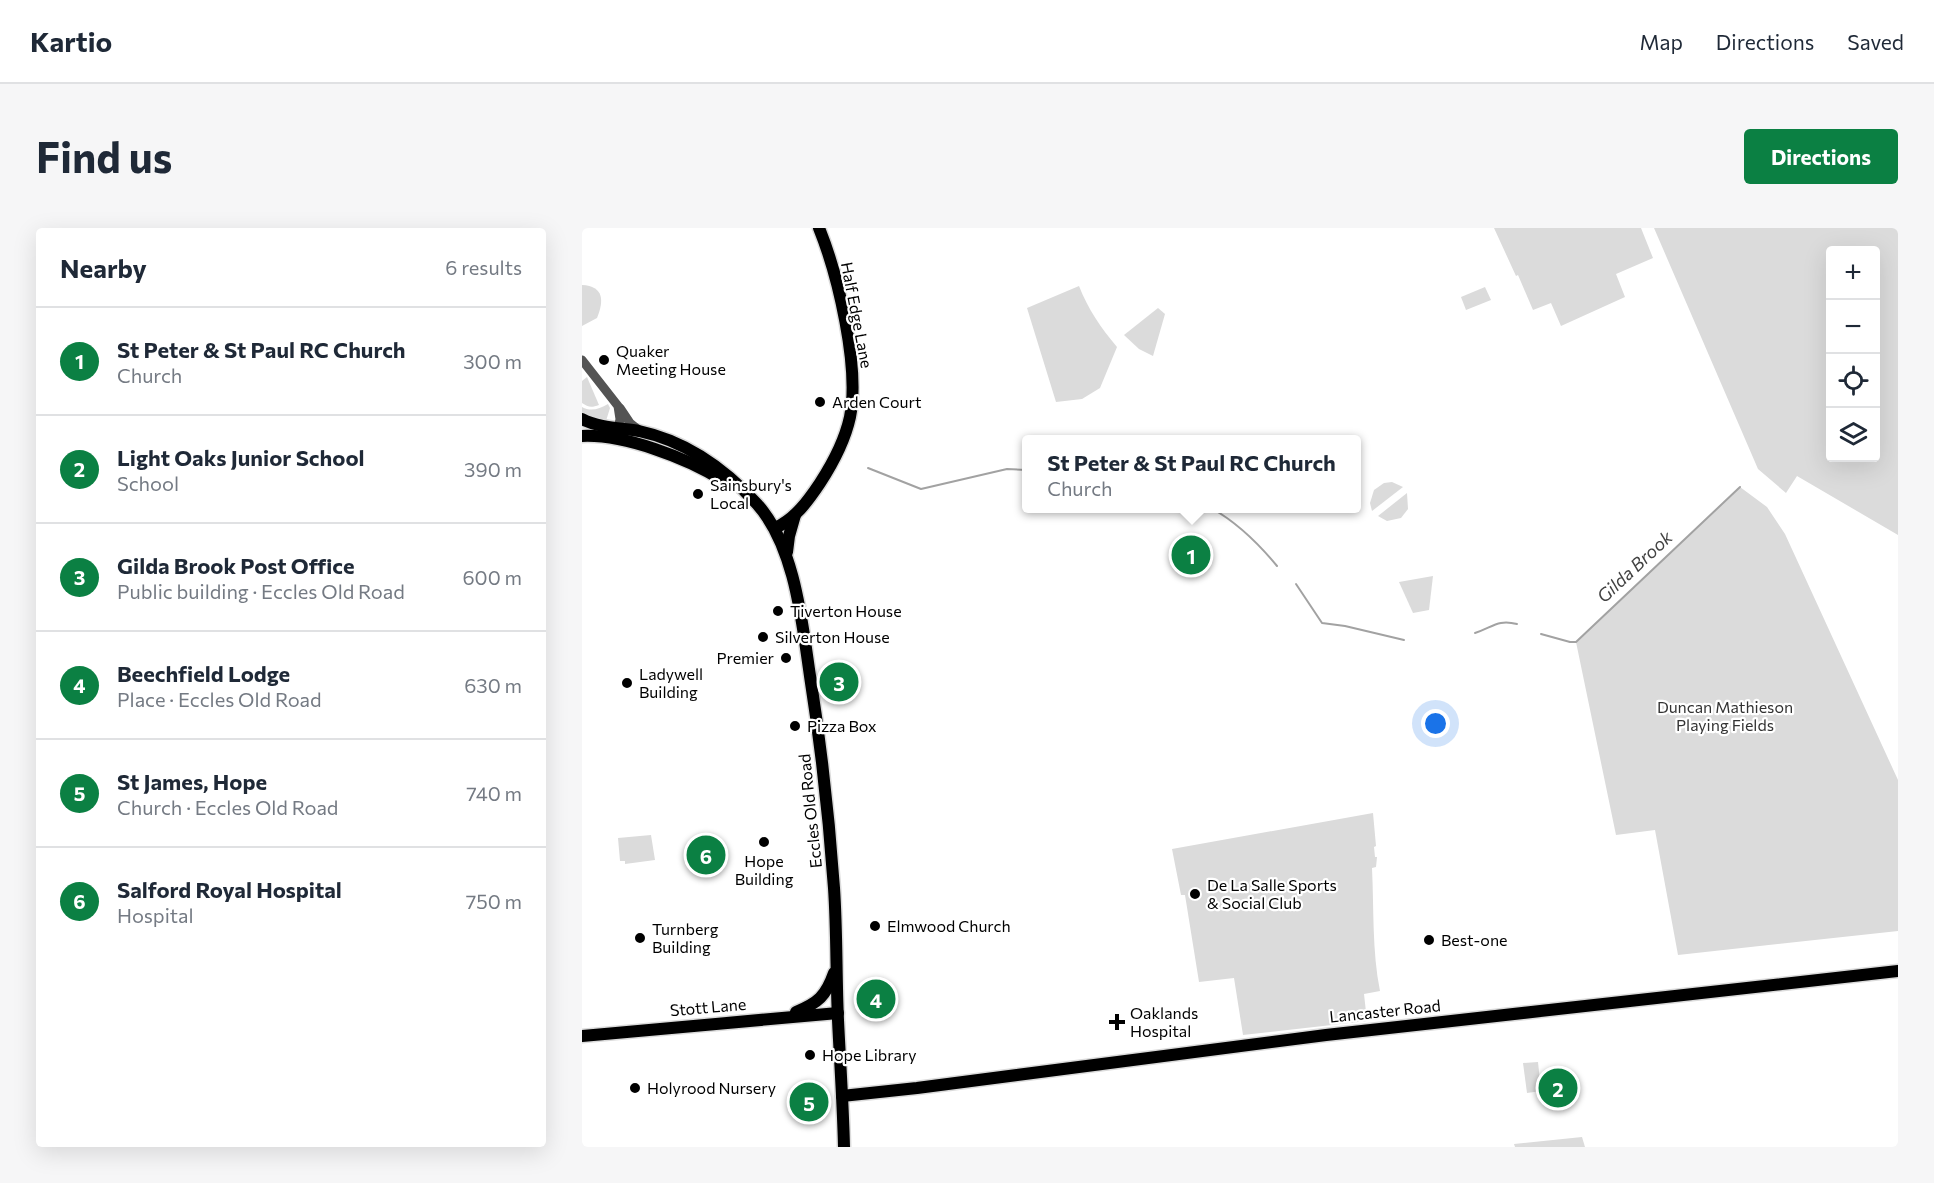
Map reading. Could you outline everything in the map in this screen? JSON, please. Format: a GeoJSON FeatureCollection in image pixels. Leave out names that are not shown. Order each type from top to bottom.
{"type":"FeatureCollection","features":[{"type":"Feature","properties":{"kind":"main road","name":"Half Edge Lane"},"geometry":{"type":"LineString","coordinates":[[775,528],[795,515],[815,491],[828,470],[843,437],[851,409],[850,352],[836,280],[819,228]]}},
{"type":"Feature","properties":{"kind":"main road"},"geometry":{"type":"LineString","coordinates":[[582,419],[617,433],[626,441],[686,462],[742,490]]}},
{"type":"Feature","properties":{"kind":"main road"},"geometry":{"type":"LineString","coordinates":[[582,436],[640,432],[670,440],[700,456],[729,477],[742,490]]}},
{"type":"Feature","properties":{"kind":"main road","name":"Eccles Old Road"},"geometry":{"type":"LineString","coordinates":[[742,490],[756,503],[775,528],[787,558],[804,635],[818,734],[834,889],[844,1147]]}},
{"type":"Feature","properties":{"kind":"main road"},"geometry":{"type":"LineString","coordinates":[[787,558],[789,536],[795,515]]}},
{"type":"Feature","properties":{"kind":"main road"},"geometry":{"type":"LineString","coordinates":[[784,1017],[818,1001],[830,985],[836,968]]}},
{"type":"Feature","properties":{"kind":"main road","name":"Lancaster Road"},"geometry":{"type":"LineString","coordinates":[[842,1096],[1326,1035],[1898,971]]}},
{"type":"Feature","properties":{"kind":"main road","name":"Stott Lane"},"geometry":{"type":"LineString","coordinates":[[582,1036],[838,1013]]}},
{"type":"Feature","properties":{"kind":"main road","name":"Lancaster Road"},"geometry":{"type":"LineString","coordinates":[[843,1126],[854,1103],[877,1093]]}},
{"type":"Feature","properties":{"kind":"street"},"geometry":{"type":"LineString","coordinates":[[582,360],[630,423],[640,432]]}},
{"type":"Feature","properties":{"kind":"street"},"geometry":{"type":"LineString","coordinates":[[617,433],[620,415],[618,406]]}},
{"type":"Feature","properties":{"kind":"green space"},"geometry":{"type":"Polygon","coordinates":[[[1494,228],[1641,228],[1653,258],[1616,274],[1625,297],[1561,326],[1551,303],[1533,310],[1494,228]]]}},
{"type":"Feature","properties":{"kind":"green space"},"geometry":{"type":"Polygon","coordinates":[[[1654,228],[1898,228],[1898,535],[1797,476],[1786,493],[1758,469],[1654,228]]]}},
{"type":"Feature","properties":{"kind":"green space"},"geometry":{"type":"Polygon","coordinates":[[[582,285],[598,291],[601,306],[597,318],[582,326],[582,285]]]}},
{"type":"Feature","properties":{"kind":"green space"},"geometry":{"type":"Polygon","coordinates":[[[1079,286],[1095,318],[1117,347],[1100,388],[1082,399],[1056,402],[1027,308],[1079,286]]]}},
{"type":"Feature","properties":{"kind":"green space"},"geometry":{"type":"Polygon","coordinates":[[[1485,287],[1491,300],[1466,310],[1461,297],[1485,287]]]}},
{"type":"Feature","properties":{"kind":"green space"},"geometry":{"type":"Polygon","coordinates":[[[1158,308],[1165,314],[1153,356],[1139,349],[1124,335],[1158,308]]]}},
{"type":"Feature","properties":{"kind":"green space"},"geometry":{"type":"Polygon","coordinates":[[[587,377],[599,405],[594,407],[582,403],[582,381],[587,377]]]}},
{"type":"Feature","properties":{"kind":"green space"},"geometry":{"type":"Polygon","coordinates":[[[608,404],[610,408],[606,421],[582,413],[582,407],[595,409],[608,404]]]}},
{"type":"Feature","properties":{"kind":"green space"},"geometry":{"type":"Polygon","coordinates":[[[1392,482],[1403,487],[1372,511],[1370,503],[1374,490],[1384,483],[1392,482]]]}},
{"type":"Feature","properties":{"kind":"green space","name":"Duncan Mathieson Playing Fields"},"geometry":{"type":"Polygon","coordinates":[[[1740,487],[1767,507],[1785,534],[1898,780],[1898,931],[1678,955],[1655,830],[1616,835],[1576,642],[1740,487]]]}},
{"type":"Feature","properties":{"kind":"green space"},"geometry":{"type":"Polygon","coordinates":[[[1407,493],[1408,509],[1401,518],[1387,521],[1378,516],[1407,493]]]}},
{"type":"Feature","properties":{"kind":"green space"},"geometry":{"type":"Polygon","coordinates":[[[1433,576],[1429,610],[1413,613],[1399,582],[1433,576]]]}},
{"type":"Feature","properties":{"kind":"green space"},"geometry":{"type":"Polygon","coordinates":[[[1373,813],[1376,846],[1374,847],[1375,857],[1377,857],[1376,867],[1372,868],[1374,930],[1380,991],[1364,994],[1367,1021],[1243,1035],[1234,978],[1199,982],[1185,895],[1181,895],[1172,849],[1373,813]]]}},
{"type":"Feature","properties":{"kind":"green space"},"geometry":{"type":"Polygon","coordinates":[[[651,835],[655,860],[625,864],[625,861],[620,861],[618,838],[651,835]]]}},
{"type":"Feature","properties":{"kind":"green space"},"geometry":{"type":"Polygon","coordinates":[[[1538,1062],[1541,1091],[1527,1093],[1523,1063],[1538,1062]]]}},
{"type":"Feature","properties":{"kind":"green space"},"geometry":{"type":"Polygon","coordinates":[[[1582,1137],[1585,1147],[1515,1147],[1514,1144],[1582,1137]]]}},
{"type":"Feature","properties":{"kind":"waterway","name":"Gilda Brook"},"geometry":{"type":"LineString","coordinates":[[868,468],[921,489],[1007,469],[1022,470]]}},
{"type":"Feature","properties":{"kind":"waterway","name":"Gilda Brook"},"geometry":{"type":"LineString","coordinates":[[1541,634],[1576,642],[1740,487]]}},
{"type":"Feature","properties":{"kind":"waterway","name":"Gilda Brook"},"geometry":{"type":"LineString","coordinates":[[1219,513],[1247,534],[1277,566]]}},
{"type":"Feature","properties":{"kind":"waterway","name":"Gilda Brook"},"geometry":{"type":"LineString","coordinates":[[1296,584],[1322,623],[1404,640]]}},
{"type":"Feature","properties":{"kind":"waterway","name":"Gilda Brook"},"geometry":{"type":"LineString","coordinates":[[1475,633],[1500,623],[1517,624]]}},
{"type":"Feature","properties":{"kind":"place","name":"Quaker Meeting House"},"geometry":{"type":"Point","coordinates":[604,360]}},
{"type":"Feature","properties":{"kind":"place","name":"Arden Court"},"geometry":{"type":"Point","coordinates":[820,402]}},
{"type":"Feature","properties":{"kind":"place","name":"Sainsbury's Local"},"geometry":{"type":"Point","coordinates":[698,494]}},
{"type":"Feature","properties":{"kind":"place","name":"St Peter & St Paul RC Church"},"geometry":{"type":"Point","coordinates":[1191,555]}},
{"type":"Feature","properties":{"kind":"place","name":"Tiverton House"},"geometry":{"type":"Point","coordinates":[778,611]}},
{"type":"Feature","properties":{"kind":"place","name":"Silverton House"},"geometry":{"type":"Point","coordinates":[763,637]}},
{"type":"Feature","properties":{"kind":"place","name":"Premier"},"geometry":{"type":"Point","coordinates":[786,658]}},
{"type":"Feature","properties":{"kind":"place","name":"Gilda Brook Post Office"},"geometry":{"type":"Point","coordinates":[839,682]}},
{"type":"Feature","properties":{"kind":"place","name":"Ladywell Building"},"geometry":{"type":"Point","coordinates":[627,683]}},
{"type":"Feature","properties":{"kind":"place","name":"Pizza Box"},"geometry":{"type":"Point","coordinates":[795,726]}},
{"type":"Feature","properties":{"kind":"place","name":"Hope Building"},"geometry":{"type":"Point","coordinates":[764,842]}},
{"type":"Feature","properties":{"kind":"place","name":"Salford Royal Hospital"},"geometry":{"type":"Point","coordinates":[706,855]}},
{"type":"Feature","properties":{"kind":"place","name":"De La Salle Sports & Social Club"},"geometry":{"type":"Point","coordinates":[1195,894]}},
{"type":"Feature","properties":{"kind":"place","name":"Elmwood Church"},"geometry":{"type":"Point","coordinates":[875,926]}},
{"type":"Feature","properties":{"kind":"place","name":"Turnberg Building"},"geometry":{"type":"Point","coordinates":[640,938]}},
{"type":"Feature","properties":{"kind":"place","name":"Best-one"},"geometry":{"type":"Point","coordinates":[1429,940]}},
{"type":"Feature","properties":{"kind":"place","name":"Beechfield Lodge"},"geometry":{"type":"Point","coordinates":[876,999]}},
{"type":"Feature","properties":{"kind":"place","name":"Oaklands Hospital"},"geometry":{"type":"Point","coordinates":[1117,1022]}},
{"type":"Feature","properties":{"kind":"place","name":"Hope Library"},"geometry":{"type":"Point","coordinates":[810,1055]}},
{"type":"Feature","properties":{"kind":"place","name":"Holyrood Nursery"},"geometry":{"type":"Point","coordinates":[635,1088]}},
{"type":"Feature","properties":{"kind":"place","name":"Light Oaks Junior School"},"geometry":{"type":"Point","coordinates":[1558,1088]}},
{"type":"Feature","properties":{"kind":"place","name":"St James, Hope"},"geometry":{"type":"Point","coordinates":[809,1102]}}]}
